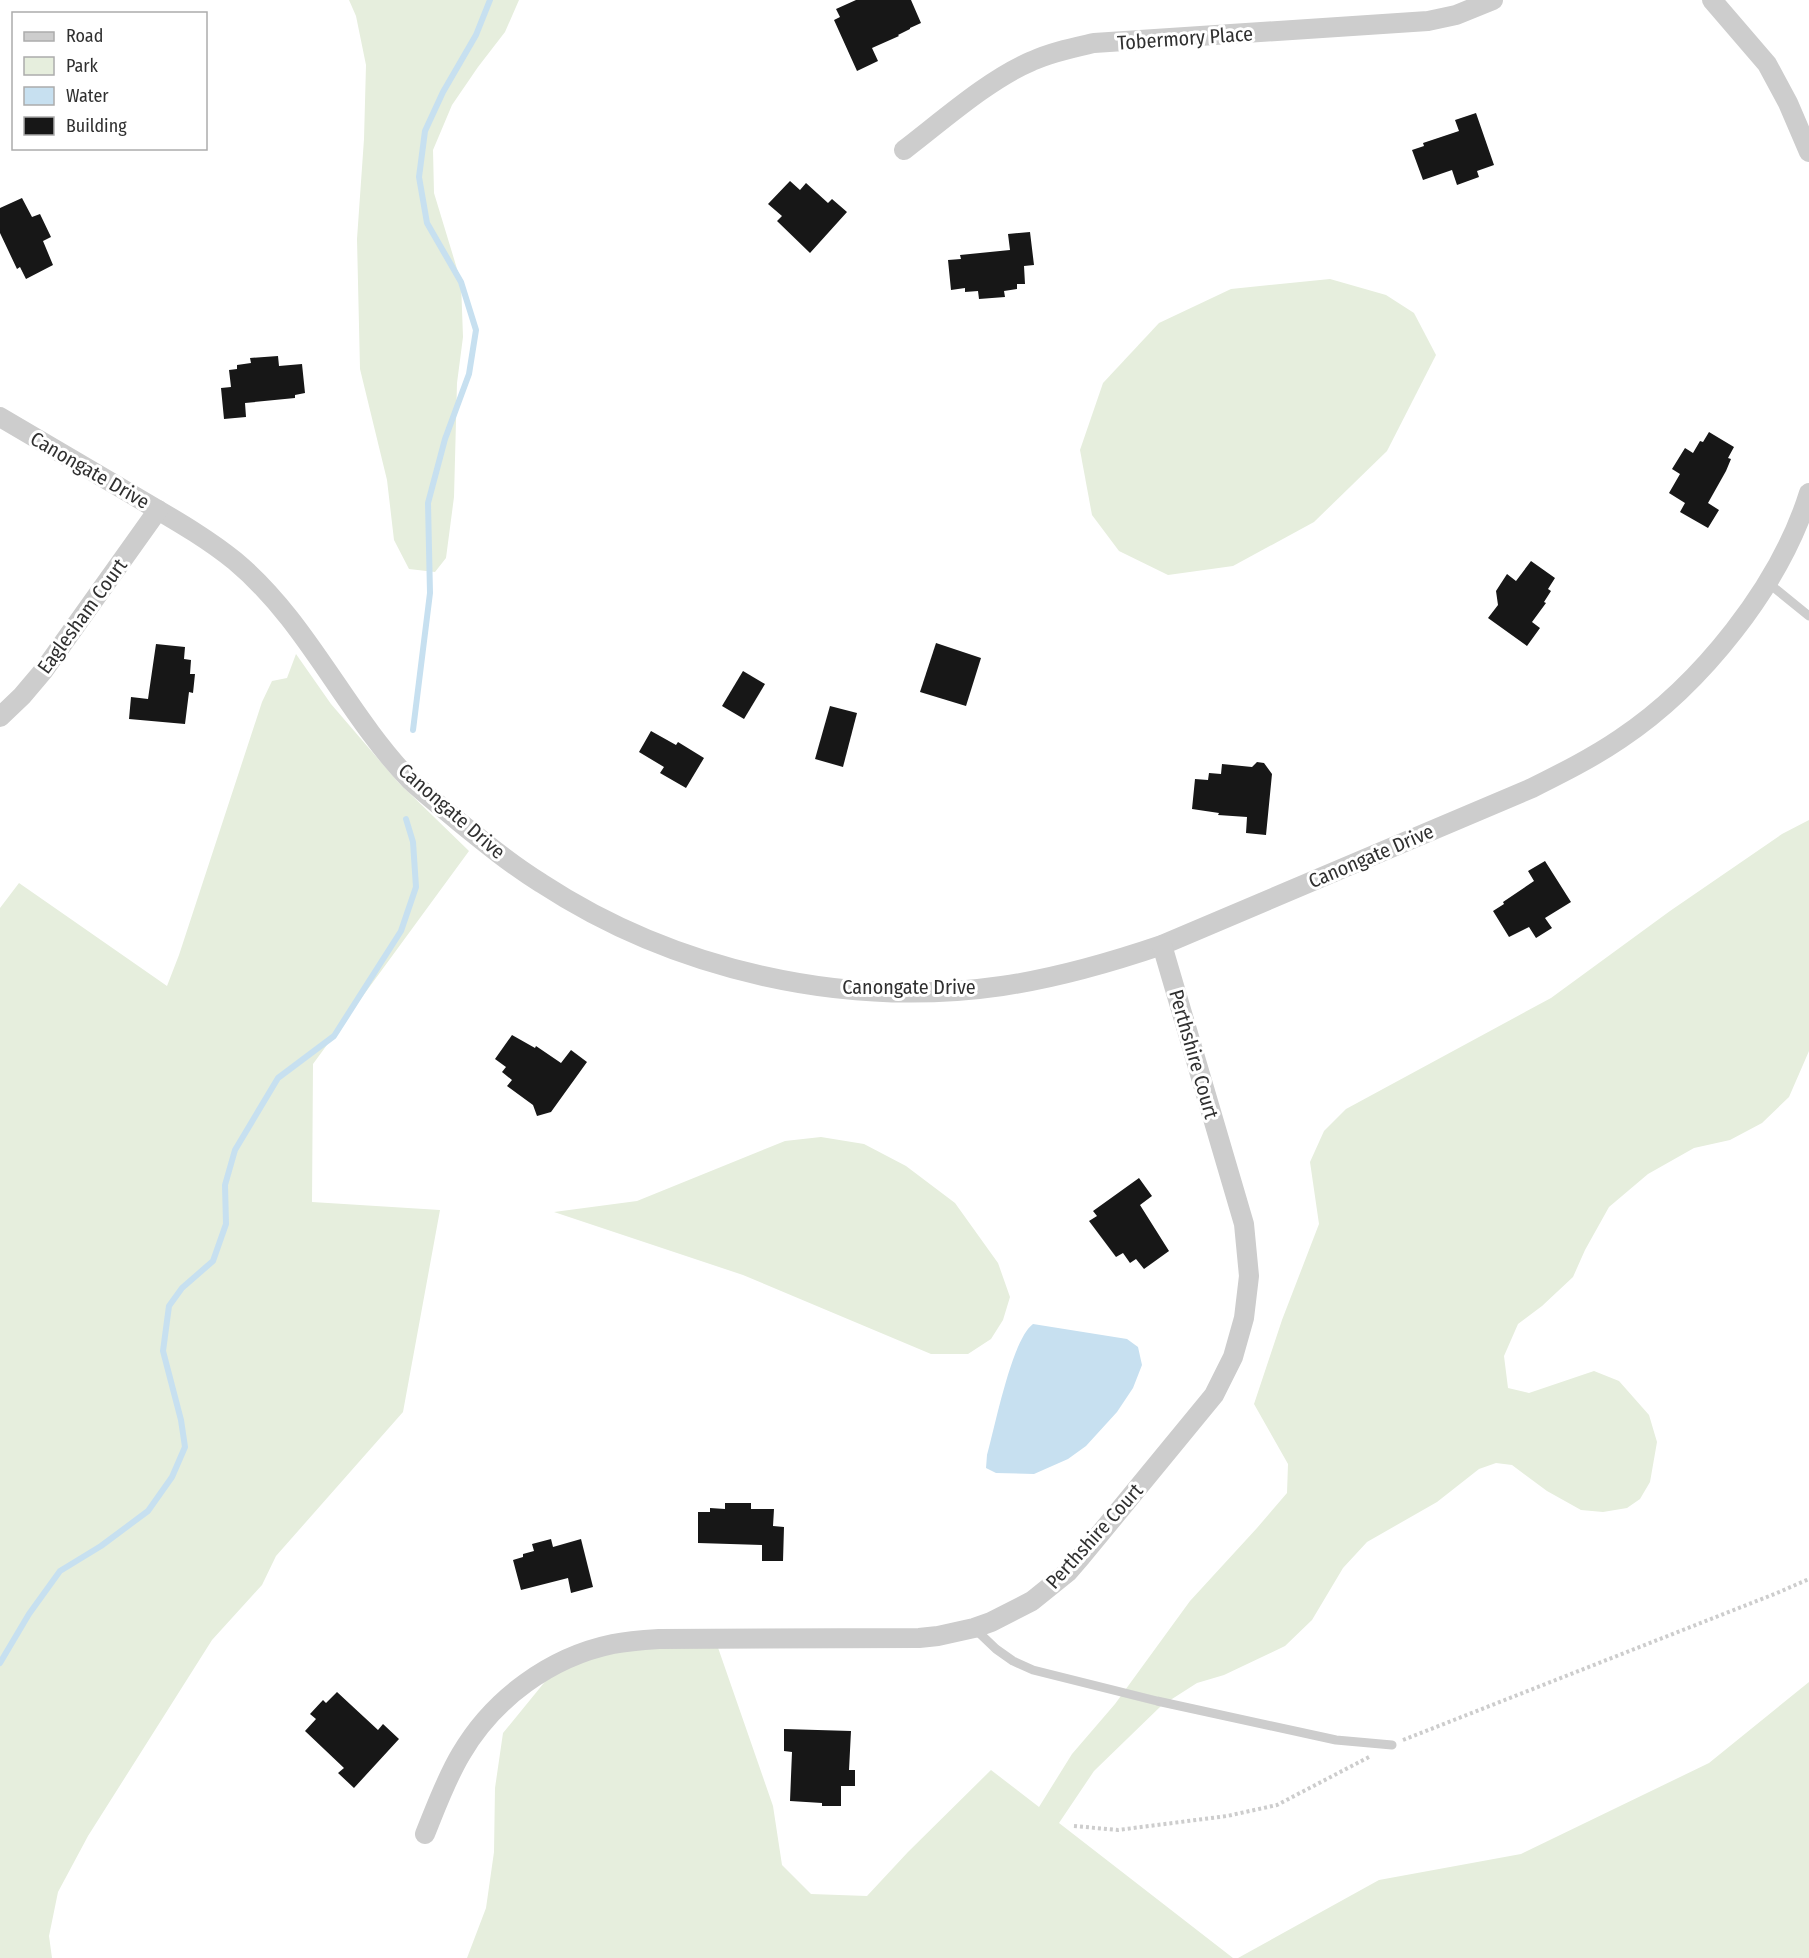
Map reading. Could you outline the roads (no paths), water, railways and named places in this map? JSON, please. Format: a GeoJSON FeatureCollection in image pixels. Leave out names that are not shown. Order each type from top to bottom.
{"type":"FeatureCollection","features":[{"type":"Feature","properties":{"kind":"street","name":"Tobermory Place"},"geometry":{"type":"LineString","coordinates":[[903,150],[1001,78],[1031,61],[1062,50],[1094,44],[1408,23],[1456,15],[1493,0]]}},
{"type":"Feature","properties":{"kind":"street"},"geometry":{"type":"LineString","coordinates":[[1712,0],[1767,64],[1788,103],[1809,152]]}},
{"type":"Feature","properties":{"kind":"street","name":"Canongate Drive"},"geometry":{"type":"LineString","coordinates":[[0,417],[200,535],[236,562],[267,591],[293,622],[373,735],[411,780],[493,849],[541,884],[592,914],[647,939],[703,960],[761,976],[820,986],[879,992],[939,992],[999,987],[1046,979],[1104,964],[1161,945],[1532,788],[1577,766],[1622,738],[1664,706],[1702,669],[1736,628],[1767,582],[1787,546],[1809,493]]}},
{"type":"Feature","properties":{"kind":"street","name":"Eaglesham Court"},"geometry":{"type":"LineString","coordinates":[[0,717],[44,670],[158,510]]}},
{"type":"Feature","properties":{"kind":"street","name":"Perthshire Court"},"geometry":{"type":"LineString","coordinates":[[425,1834],[461,1754],[480,1726],[502,1702],[530,1680],[561,1662],[595,1648],[630,1641],[919,1638],[974,1628],[1012,1612],[1032,1600],[1048,1589],[1075,1564],[1202,1412],[1224,1376],[1244,1318],[1248,1276],[1244,1224],[1161,945]]}},
{"type":"Feature","properties":{"kind":"lane"},"geometry":{"type":"LineString","coordinates":[[1767,582],[1809,616]]}},
{"type":"Feature","properties":{"kind":"lane"},"geometry":{"type":"LineString","coordinates":[[974,1628],[996,1649],[1013,1661],[1033,1670],[1157,1701],[1336,1740],[1392,1745]]}},
{"type":"Feature","properties":{"kind":"water"},"geometry":{"type":"Polygon","coordinates":[[[1033,1324],[1127,1339],[1138,1347],[1142,1365],[1133,1388],[1117,1412],[1086,1446],[1068,1459],[1034,1474],[996,1473],[986,1468],[987,1455],[1011,1365],[1025,1333],[1033,1324]]]}},
{"type":"Feature","properties":{"kind":"waterway"},"geometry":{"type":"LineString","coordinates":[[413,730],[430,593],[428,503],[445,439],[469,374],[476,330],[461,282],[427,223],[419,177],[425,131],[443,92],[476,35],[490,0]]}},
{"type":"Feature","properties":{"kind":"waterway"},"geometry":{"type":"LineString","coordinates":[[0,1663],[29,1614],[60,1571],[101,1546],[148,1511],[172,1477],[185,1447],[181,1420],[163,1351],[169,1306],[182,1288],[213,1261],[226,1224],[225,1185],[235,1150],[278,1078],[334,1036],[401,931],[416,887],[413,842],[406,819]]}}]}
